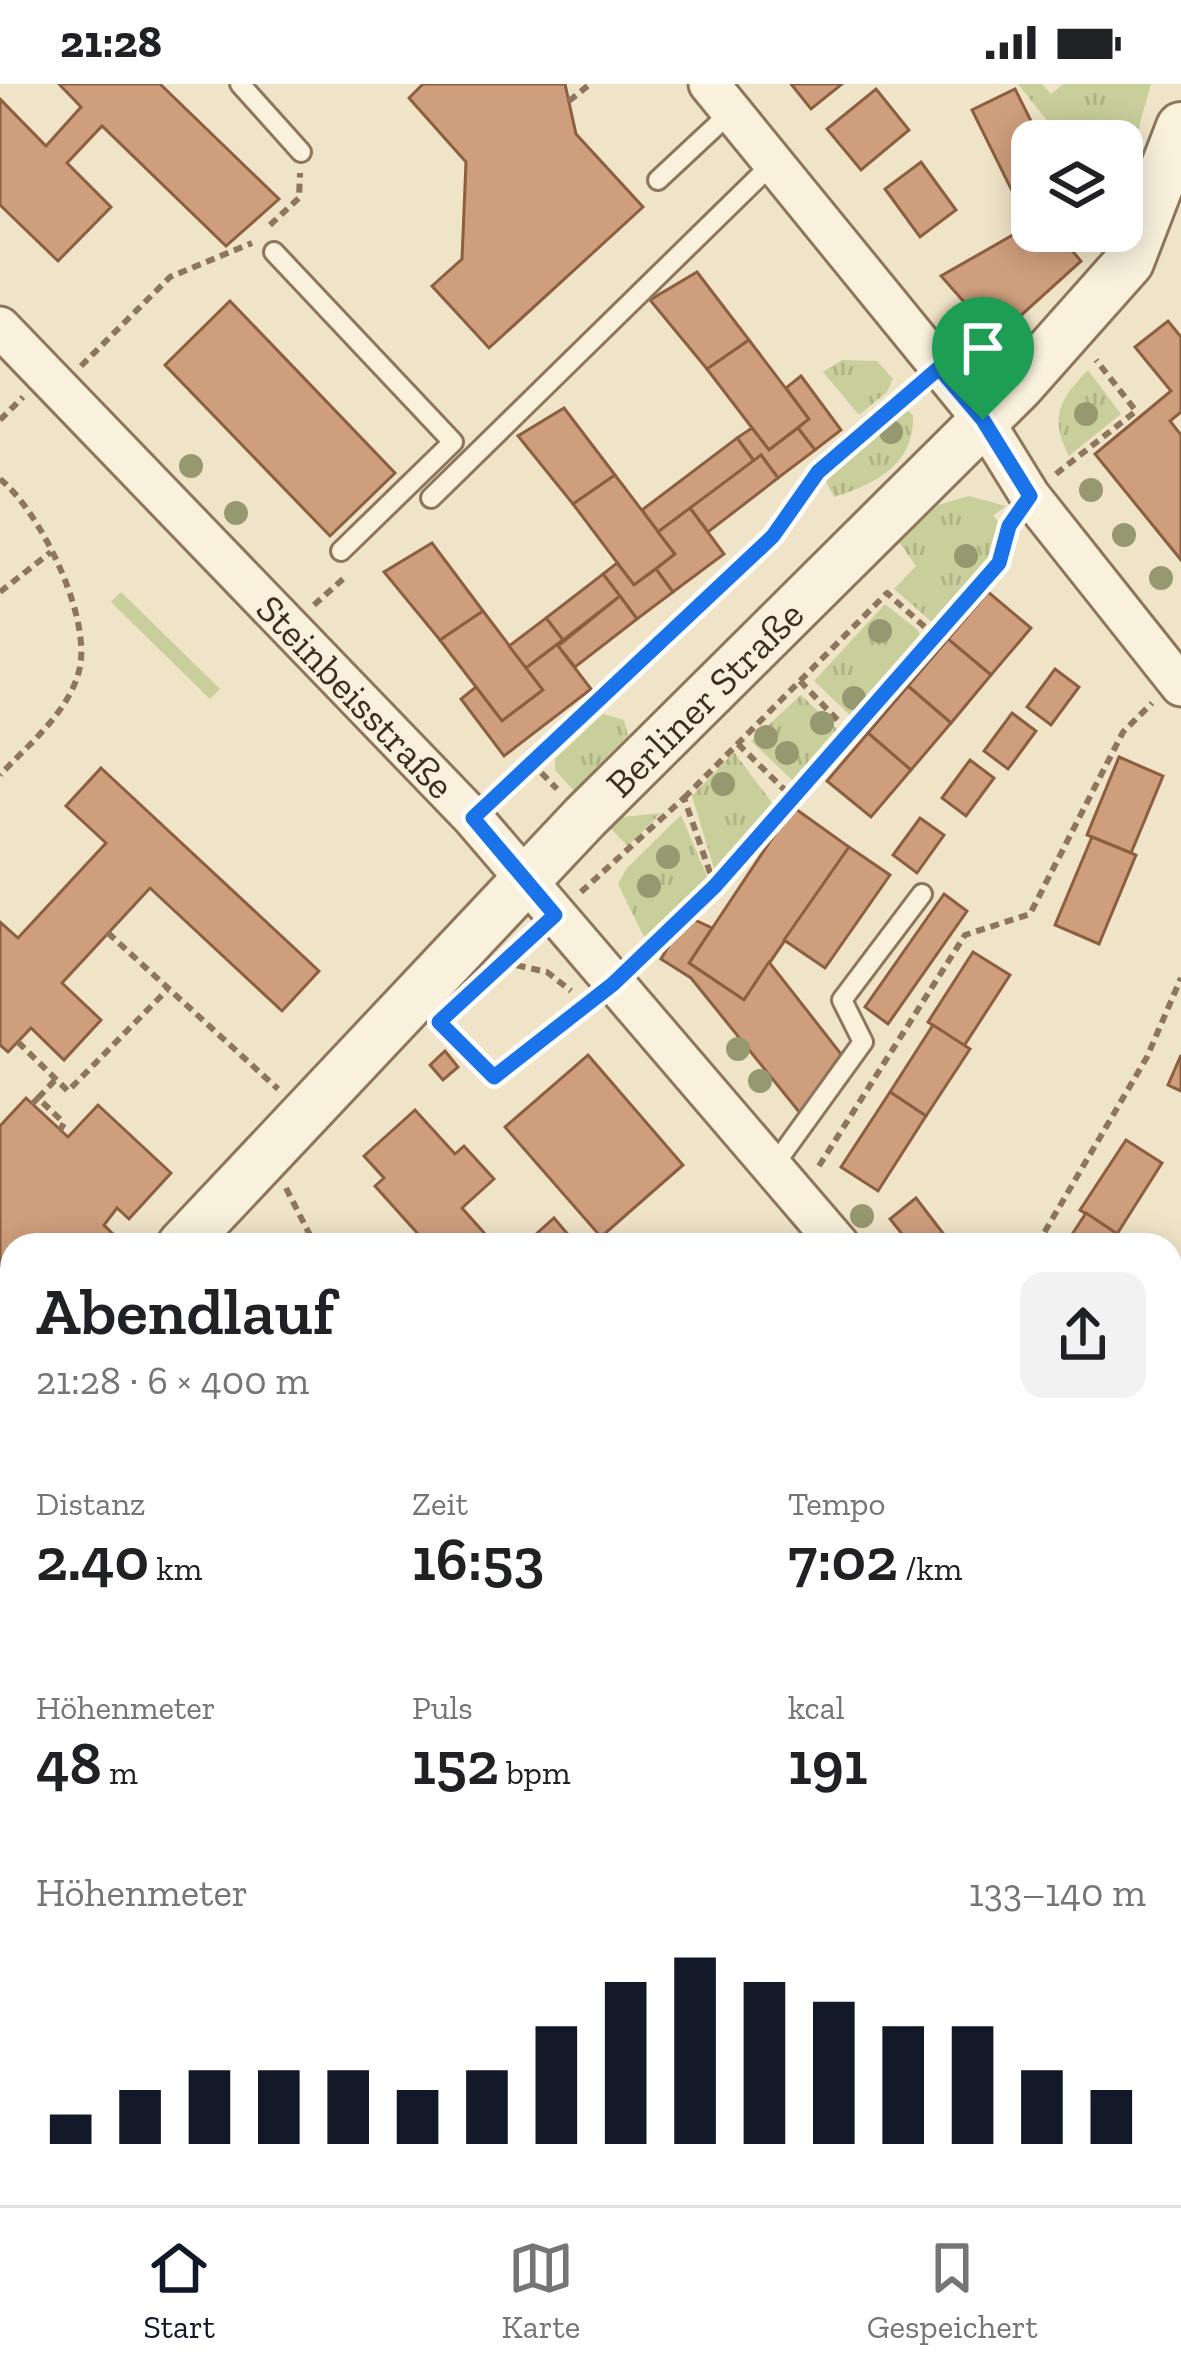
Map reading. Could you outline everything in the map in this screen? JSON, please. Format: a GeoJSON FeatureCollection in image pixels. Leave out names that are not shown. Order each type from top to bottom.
{"type":"FeatureCollection","features":[{"type":"Feature","properties":{"kind":"street"},"geometry":{"type":"LineString","coordinates":[[721,98],[983,420],[1030,496],[1178,683]]}},
{"type":"Feature","properties":{"kind":"street","name":"Berliner Straße"},"geometry":{"type":"LineString","coordinates":[[194,1233],[541,899],[1130,262],[1181,127]]}},
{"type":"Feature","properties":{"kind":"street","name":"Steinbeisstraße"},"geometry":{"type":"LineString","coordinates":[[0,327],[473,818],[541,899],[599,993],[786,1181],[829,1233]]}},
{"type":"Feature","properties":{"kind":"lane"},"geometry":{"type":"LineString","coordinates":[[240,84],[301,152]]}},
{"type":"Feature","properties":{"kind":"lane"},"geometry":{"type":"LineString","coordinates":[[658,180],[721,98]]}},
{"type":"Feature","properties":{"kind":"lane"},"geometry":{"type":"LineString","coordinates":[[431,498],[775,161]]}},
{"type":"Feature","properties":{"kind":"lane"},"geometry":{"type":"LineString","coordinates":[[274,252],[453,442],[341,551]]}},
{"type":"Feature","properties":{"kind":"lane"},"geometry":{"type":"LineString","coordinates":[[786,1181],[863,1042],[842,1000],[922,894]]}},
{"type":"Feature","properties":{"kind":"path"},"geometry":{"type":"LineString","coordinates":[[568,100],[590,84]]}},
{"type":"Feature","properties":{"kind":"path"},"geometry":{"type":"LineString","coordinates":[[59,388],[170,278],[248,246],[299,198],[301,152]]}},
{"type":"Feature","properties":{"kind":"path"},"geometry":{"type":"LineString","coordinates":[[439,1022],[494,1077],[599,993],[715,886],[999,563],[1009,526],[1030,496],[1138,413],[1085,347]]}},
{"type":"Feature","properties":{"kind":"path"},"geometry":{"type":"LineString","coordinates":[[473,818],[773,536],[818,472],[939,368]]}},
{"type":"Feature","properties":{"kind":"path"},"geometry":{"type":"LineString","coordinates":[[0,479],[24,498],[51,552],[81,633],[79,671],[57,715],[0,775]]}},
{"type":"Feature","properties":{"kind":"path"},"geometry":{"type":"LineString","coordinates":[[0,592],[51,552]]}},
{"type":"Feature","properties":{"kind":"path"},"geometry":{"type":"LineString","coordinates":[[486,977],[502,962],[541,899],[684,798],[887,593],[935,636]]}},
{"type":"Feature","properties":{"kind":"path"},"geometry":{"type":"LineString","coordinates":[[800,681],[850,733]]}},
{"type":"Feature","properties":{"kind":"path"},"geometry":{"type":"LineString","coordinates":[[786,1181],[965,935],[1030,914],[1123,732],[1178,683]]}},
{"type":"Feature","properties":{"kind":"path"},"geometry":{"type":"LineString","coordinates":[[738,744],[793,798]]}},
{"type":"Feature","properties":{"kind":"path"},"geometry":{"type":"LineString","coordinates":[[684,798],[715,886]]}},
{"type":"Feature","properties":{"kind":"path"},"geometry":{"type":"LineString","coordinates":[[108,933],[279,1090]]}},
{"type":"Feature","properties":{"kind":"path"},"geometry":{"type":"LineString","coordinates":[[502,962],[547,972],[599,993]]}},
{"type":"Feature","properties":{"kind":"path"},"geometry":{"type":"LineString","coordinates":[[1044,1233],[1147,1058],[1181,978]]}},
{"type":"Feature","properties":{"kind":"path"},"geometry":{"type":"LineString","coordinates":[[18,1042],[68,1091],[167,990]]}},
{"type":"Feature","properties":{"kind":"path"},"geometry":{"type":"LineString","coordinates":[[56,1079],[35,1101],[64,1124],[60,1130]]}},
{"type":"Feature","properties":{"kind":"path"},"geometry":{"type":"LineString","coordinates":[[267,1196],[282,1179],[308,1233]]}},
{"type":"Feature","properties":{"kind":"green space"},"geometry":{"type":"Polygon","coordinates":[[[1018,84],[1042,84],[1051,94],[1063,84],[1151,84],[1141,120],[1046,120],[1018,84]]]}},
{"type":"Feature","properties":{"kind":"green space"},"geometry":{"type":"Polygon","coordinates":[[[842,360],[877,361],[893,379],[887,392],[859,415],[823,372],[842,360]]]}},
{"type":"Feature","properties":{"kind":"green space"},"geometry":{"type":"Polygon","coordinates":[[[1088,370],[1121,414],[1069,456],[1059,430],[1060,410],[1088,370]]]}},
{"type":"Feature","properties":{"kind":"green space"},"geometry":{"type":"Polygon","coordinates":[[[902,406],[913,415],[912,432],[900,459],[878,478],[834,497],[824,478],[902,406]]]}},
{"type":"Feature","properties":{"kind":"green space"},"geometry":{"type":"Polygon","coordinates":[[[969,496],[1006,506],[993,516],[1006,529],[997,562],[933,623],[894,589],[916,566],[899,542],[938,505],[969,496]]]}},
{"type":"Feature","properties":{"kind":"green space"},"geometry":{"type":"Polygon","coordinates":[[[121,592],[220,689],[210,699],[111,602],[121,592]]]}},
{"type":"Feature","properties":{"kind":"green space"},"geometry":{"type":"Polygon","coordinates":[[[885,604],[918,630],[922,641],[854,719],[814,681],[885,604]]]}},
{"type":"Feature","properties":{"kind":"green space"},"geometry":{"type":"Polygon","coordinates":[[[801,695],[839,731],[793,781],[751,741],[801,695]]]}},
{"type":"Feature","properties":{"kind":"green space"},"geometry":{"type":"Polygon","coordinates":[[[603,714],[624,720],[628,736],[574,791],[555,770],[555,759],[603,714]]]}},
{"type":"Feature","properties":{"kind":"green space"},"geometry":{"type":"Polygon","coordinates":[[[734,752],[772,803],[759,828],[716,875],[692,796],[734,752]]]}},
{"type":"Feature","properties":{"kind":"green space"},"geometry":{"type":"Polygon","coordinates":[[[661,813],[628,846],[610,828],[623,817],[661,813]]]}},
{"type":"Feature","properties":{"kind":"green space"},"geometry":{"type":"Polygon","coordinates":[[[681,815],[710,883],[645,939],[618,884],[627,868],[681,815]]]}},
{"type":"Feature","properties":{"kind":"building"},"geometry":{"type":"Polygon","coordinates":[[[59,84],[160,84],[279,199],[226,246],[102,126],[67,163],[111,207],[58,261],[0,205],[0,99],[46,146],[81,107],[59,84]]]}},
{"type":"Feature","properties":{"kind":"building"},"geometry":{"type":"Polygon","coordinates":[[[423,84],[565,84],[576,134],[643,207],[489,348],[432,286],[462,259],[466,162],[409,98],[423,84]]]}},
{"type":"Feature","properties":{"kind":"building"},"geometry":{"type":"Polygon","coordinates":[[[791,84],[842,84],[811,109],[791,84]]]}},
{"type":"Feature","properties":{"kind":"building"},"geometry":{"type":"Polygon","coordinates":[[[876,89],[909,130],[861,170],[827,129],[876,89]]]}},
{"type":"Feature","properties":{"kind":"building"},"geometry":{"type":"Polygon","coordinates":[[[1015,89],[1030,120],[1011,120],[1011,189],[972,110],[1015,89]]]}},
{"type":"Feature","properties":{"kind":"building"},"geometry":{"type":"Polygon","coordinates":[[[921,162],[956,210],[920,237],[885,189],[921,162]]]}},
{"type":"Feature","properties":{"kind":"building"},"geometry":{"type":"Polygon","coordinates":[[[1011,236],[1011,252],[1073,252],[1081,261],[996,338],[941,276],[1011,236]]]}},
{"type":"Feature","properties":{"kind":"building"},"geometry":{"type":"Polygon","coordinates":[[[697,272],[749,340],[707,369],[650,300],[697,272]]]}},
{"type":"Feature","properties":{"kind":"building"},"geometry":{"type":"Polygon","coordinates":[[[230,301],[395,473],[330,536],[165,365],[230,301]]]}},
{"type":"Feature","properties":{"kind":"building"},"geometry":{"type":"Polygon","coordinates":[[[1168,321],[1181,337],[1181,412],[1170,421],[1181,435],[1181,560],[1095,454],[1171,391],[1135,347],[1168,321]]]}},
{"type":"Feature","properties":{"kind":"building"},"geometry":{"type":"Polygon","coordinates":[[[749,340],[809,419],[769,450],[707,369],[749,340]]]}},
{"type":"Feature","properties":{"kind":"building"},"geometry":{"type":"Polygon","coordinates":[[[801,376],[841,430],[815,450],[798,428],[809,419],[786,388],[801,376]]]}},
{"type":"Feature","properties":{"kind":"building"},"geometry":{"type":"Polygon","coordinates":[[[564,408],[615,475],[573,504],[518,436],[564,408]]]}},
{"type":"Feature","properties":{"kind":"building"},"geometry":{"type":"Polygon","coordinates":[[[752,428],[769,450],[798,428],[815,450],[778,478],[761,455],[754,461],[737,438],[752,428]]]}},
{"type":"Feature","properties":{"kind":"building"},"geometry":{"type":"Polygon","coordinates":[[[737,438],[754,461],[658,532],[642,510],[737,438]]]}},
{"type":"Feature","properties":{"kind":"building"},"geometry":{"type":"Polygon","coordinates":[[[761,455],[778,478],[708,532],[690,508],[761,455]]]}},
{"type":"Feature","properties":{"kind":"building"},"geometry":{"type":"Polygon","coordinates":[[[615,475],[675,554],[634,585],[573,504],[615,475]]]}},
{"type":"Feature","properties":{"kind":"building"},"geometry":{"type":"Polygon","coordinates":[[[690,508],[724,554],[673,592],[656,569],[675,554],[658,532],[690,508]]]}},
{"type":"Feature","properties":{"kind":"building"},"geometry":{"type":"Polygon","coordinates":[[[432,543],[483,611],[440,640],[384,572],[432,543]]]}},
{"type":"Feature","properties":{"kind":"building"},"geometry":{"type":"Polygon","coordinates":[[[617,563],[634,585],[656,569],[673,592],[637,619],[603,574],[617,563]]]}},
{"type":"Feature","properties":{"kind":"building"},"geometry":{"type":"Polygon","coordinates":[[[603,574],[620,596],[563,640],[546,618],[603,574]]]}},
{"type":"Feature","properties":{"kind":"building"},"geometry":{"type":"Polygon","coordinates":[[[988,592],[1031,628],[991,675],[948,639],[988,592]]]}},
{"type":"Feature","properties":{"kind":"building"},"geometry":{"type":"Polygon","coordinates":[[[620,596],[637,619],[575,667],[558,646],[620,596]]]}},
{"type":"Feature","properties":{"kind":"building"},"geometry":{"type":"Polygon","coordinates":[[[483,611],[543,690],[502,721],[440,640],[483,611]]]}},
{"type":"Feature","properties":{"kind":"building"},"geometry":{"type":"Polygon","coordinates":[[[546,618],[563,640],[526,668],[509,646],[546,618]]]}},
{"type":"Feature","properties":{"kind":"building"},"geometry":{"type":"Polygon","coordinates":[[[948,639],[991,675],[951,723],[908,686],[948,639]]]}},
{"type":"Feature","properties":{"kind":"building"},"geometry":{"type":"Polygon","coordinates":[[[563,640],[558,646],[591,689],[504,756],[461,699],[476,687],[502,721],[543,690],[526,668],[563,640]]]}},
{"type":"Feature","properties":{"kind":"building"},"geometry":{"type":"Polygon","coordinates":[[[1055,669],[1079,687],[1051,725],[1027,707],[1055,669]]]}},
{"type":"Feature","properties":{"kind":"building"},"geometry":{"type":"Polygon","coordinates":[[[908,686],[951,723],[911,770],[868,733],[908,686]]]}},
{"type":"Feature","properties":{"kind":"building"},"geometry":{"type":"Polygon","coordinates":[[[1012,713],[1036,731],[1008,769],[984,751],[1012,713]]]}},
{"type":"Feature","properties":{"kind":"building"},"geometry":{"type":"Polygon","coordinates":[[[868,733],[911,770],[871,817],[827,781],[868,733]]]}},
{"type":"Feature","properties":{"kind":"building"},"geometry":{"type":"Polygon","coordinates":[[[1119,757],[1163,776],[1131,853],[1087,835],[1119,757]]]}},
{"type":"Feature","properties":{"kind":"building"},"geometry":{"type":"Polygon","coordinates":[[[970,760],[994,778],[966,816],[942,798],[970,760]]]}},
{"type":"Feature","properties":{"kind":"building"},"geometry":{"type":"Polygon","coordinates":[[[101,768],[319,971],[282,1011],[150,888],[62,983],[101,1020],[64,1060],[31,1028],[8,1052],[0,1045],[0,922],[18,938],[106,843],[66,806],[101,768]]]}},
{"type":"Feature","properties":{"kind":"building"},"geometry":{"type":"Polygon","coordinates":[[[793,807],[849,847],[744,1000],[689,963],[793,807]]]}},
{"type":"Feature","properties":{"kind":"building"},"geometry":{"type":"Polygon","coordinates":[[[920,818],[944,835],[917,873],[893,855],[920,818]]]}},
{"type":"Feature","properties":{"kind":"building"},"geometry":{"type":"Polygon","coordinates":[[[1092,837],[1136,855],[1099,944],[1055,925],[1092,837]]]}},
{"type":"Feature","properties":{"kind":"building"},"geometry":{"type":"Polygon","coordinates":[[[849,847],[890,875],[825,968],[784,940],[849,847]]]}},
{"type":"Feature","properties":{"kind":"building"},"geometry":{"type":"Polygon","coordinates":[[[944,894],[967,911],[888,1024],[865,1007],[944,894]]]}},
{"type":"Feature","properties":{"kind":"building"},"geometry":{"type":"Polygon","coordinates":[[[686,916],[712,928],[689,963],[744,1000],[769,962],[841,1054],[800,1113],[691,978],[661,959],[686,916]]]}},
{"type":"Feature","properties":{"kind":"building"},"geometry":{"type":"Polygon","coordinates":[[[973,952],[1010,975],[964,1046],[928,1022],[973,952]]]}},
{"type":"Feature","properties":{"kind":"building"},"geometry":{"type":"Polygon","coordinates":[[[933,1025],[970,1049],[926,1116],[890,1092],[933,1025]]]}},
{"type":"Feature","properties":{"kind":"building"},"geometry":{"type":"Polygon","coordinates":[[[445,1051],[458,1067],[443,1080],[430,1065],[445,1051]]]}},
{"type":"Feature","properties":{"kind":"building"},"geometry":{"type":"Polygon","coordinates":[[[588,1055],[683,1165],[606,1233],[598,1233],[505,1127],[588,1055]]]}},
{"type":"Feature","properties":{"kind":"building"},"geometry":{"type":"Polygon","coordinates":[[[1181,1055],[1181,1091],[1168,1085],[1181,1055]]]}},
{"type":"Feature","properties":{"kind":"building"},"geometry":{"type":"Polygon","coordinates":[[[890,1092],[926,1116],[878,1191],[841,1167],[890,1092]]]}},
{"type":"Feature","properties":{"kind":"building"},"geometry":{"type":"Polygon","coordinates":[[[26,1098],[68,1137],[98,1105],[171,1173],[129,1219],[117,1208],[104,1225],[112,1233],[0,1233],[0,1126],[26,1098]]]}},
{"type":"Feature","properties":{"kind":"building"},"geometry":{"type":"Polygon","coordinates":[[[415,1110],[455,1154],[464,1146],[494,1179],[462,1208],[484,1233],[417,1233],[375,1186],[384,1178],[364,1156],[415,1110]]]}},
{"type":"Feature","properties":{"kind":"building"},"geometry":{"type":"Polygon","coordinates":[[[1126,1140],[1162,1163],[1118,1233],[1080,1210],[1126,1140]]]}},
{"type":"Feature","properties":{"kind":"building"},"geometry":{"type":"Polygon","coordinates":[[[916,1198],[943,1233],[901,1233],[890,1219],[916,1198]]]}},
{"type":"Feature","properties":{"kind":"building"},"geometry":{"type":"Polygon","coordinates":[[[1086,1213],[1116,1233],[1073,1233],[1086,1213]]]}},
{"type":"Feature","properties":{"kind":"building"},"geometry":{"type":"Polygon","coordinates":[[[554,1218],[567,1233],[537,1233],[554,1218]]]}},
{"type":"Feature","properties":{"kind":"route"},"geometry":{"type":"LineString","coordinates":[[939,368],[983,420],[1030,496],[1009,526],[999,563],[715,886],[613,984],[494,1077],[439,1022],[555,915],[473,818],[773,536],[818,472],[939,368]]}}]}
